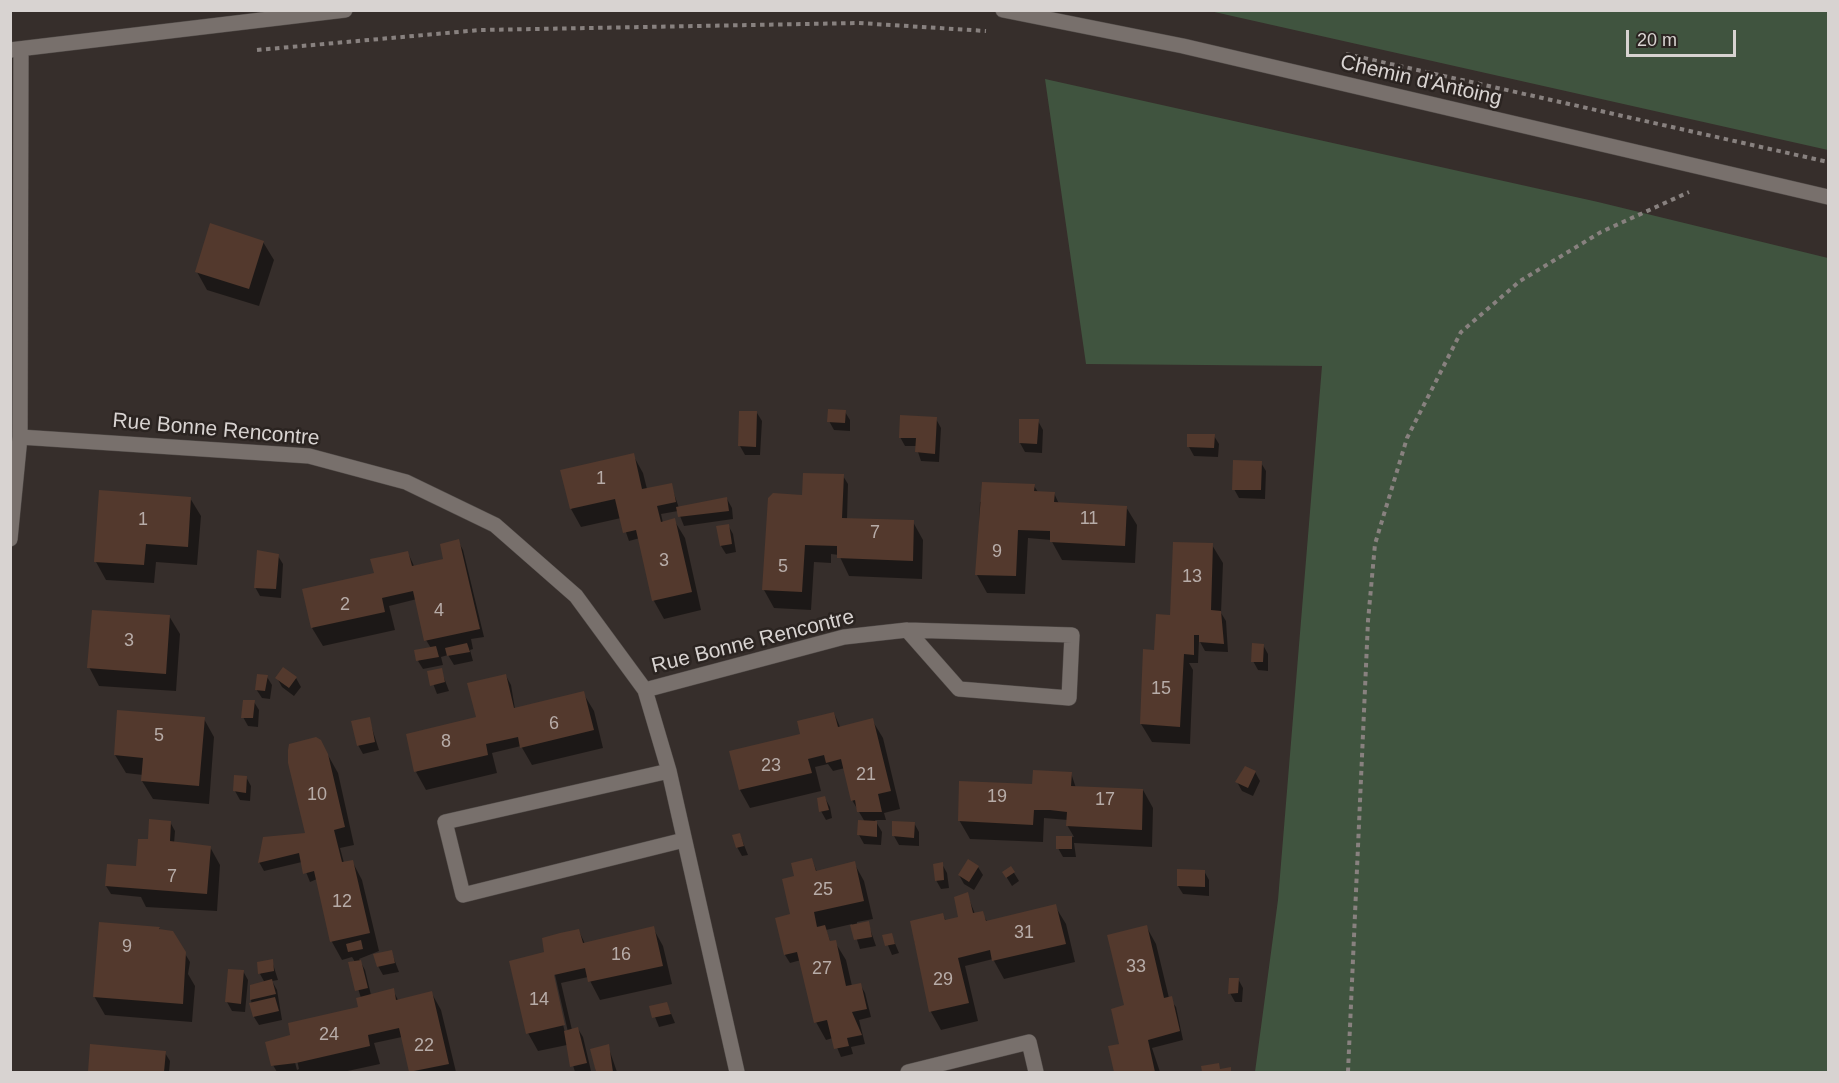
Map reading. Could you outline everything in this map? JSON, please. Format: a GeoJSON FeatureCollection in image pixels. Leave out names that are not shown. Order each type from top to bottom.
{"type":"FeatureCollection","features":[{"type":"Feature","properties":{"kind":"street"},"geometry":{"type":"LineString","coordinates":[[10,539],[20,437],[16,50],[345,10]]}},
{"type":"Feature","properties":{"kind":"street","name":"Chemin d'Antoing"},"geometry":{"type":"LineString","coordinates":[[1004,10],[1195,49],[1828,197]]}},
{"type":"Feature","properties":{"kind":"street","name":"Rue Bonne Rencontre"},"geometry":{"type":"LineString","coordinates":[[20,437],[309,456],[406,482],[495,525],[576,596],[645,690],[669,771],[737,1072]]}},
{"type":"Feature","properties":{"kind":"street","name":"Rue Bonne Rencontre"},"geometry":{"type":"LineString","coordinates":[[645,690],[844,637],[907,630],[1072,635],[1069,698],[959,689],[907,630]]}},
{"type":"Feature","properties":{"kind":"street"},"geometry":{"type":"LineString","coordinates":[[669,771],[445,822],[463,895],[684,840]]}},
{"type":"Feature","properties":{"kind":"street"},"geometry":{"type":"LineString","coordinates":[[908,1072],[933,1070],[1029,1042],[1036,1072]]}},
{"type":"Feature","properties":{"kind":"path"},"geometry":{"type":"LineString","coordinates":[[253,50],[480,30],[859,23],[996,33]]}},
{"type":"Feature","properties":{"kind":"path"},"geometry":{"type":"LineString","coordinates":[[1343,54],[1828,162]]}},
{"type":"Feature","properties":{"kind":"path"},"geometry":{"type":"LineString","coordinates":[[1348,1072],[1368,621],[1375,544],[1407,438],[1461,332],[1520,281],[1601,232],[1695,189],[1684,187]]}},
{"type":"Feature","properties":{"kind":"green space"},"geometry":{"type":"Polygon","coordinates":[[[1210,11],[1828,11],[1828,150],[1210,11]]]}},
{"type":"Feature","properties":{"kind":"green space"},"geometry":{"type":"Polygon","coordinates":[[[1045,79],[1598,202],[1828,258],[1828,1072],[1255,1072],[1278,900],[1322,366],[1086,364],[1045,79]]]}},
{"type":"Feature","properties":{"kind":"building"},"geometry":{"type":"Polygon","coordinates":[[[210,223],[264,241],[249,289],[195,272],[210,223]]]}},
{"type":"Feature","properties":{"kind":"building"},"geometry":{"type":"Polygon","coordinates":[[[828,409],[846,410],[845,423],[827,422],[828,409]]]}},
{"type":"Feature","properties":{"kind":"building"},"geometry":{"type":"Polygon","coordinates":[[[739,411],[757,411],[756,447],[738,446],[739,411]]]}},
{"type":"Feature","properties":{"kind":"building"},"geometry":{"type":"Polygon","coordinates":[[[900,415],[937,417],[935,454],[915,452],[916,438],[899,438],[900,415]]]}},
{"type":"Feature","properties":{"kind":"building"},"geometry":{"type":"Polygon","coordinates":[[[1019,419],[1039,419],[1037,444],[1019,443],[1019,419]]]}},
{"type":"Feature","properties":{"kind":"building"},"geometry":{"type":"Polygon","coordinates":[[[1187,434],[1215,434],[1214,448],[1187,447],[1187,434]]]}},
{"type":"Feature","properties":{"kind":"building"},"geometry":{"type":"Polygon","coordinates":[[[634,453],[642,489],[672,483],[676,502],[657,506],[661,522],[675,518],[692,592],[652,601],[636,530],[623,533],[615,499],[570,509],[560,470],[634,453]]]}},
{"type":"Feature","properties":{"kind":"building"},"geometry":{"type":"Polygon","coordinates":[[[1233,460],[1262,461],[1261,490],[1232,490],[1233,460]]]}},
{"type":"Feature","properties":{"kind":"building"},"geometry":{"type":"Polygon","coordinates":[[[803,473],[844,474],[842,518],[914,520],[913,561],[837,558],[837,546],[805,545],[802,592],[762,590],[768,498],[773,493],[802,495],[803,473]]]}},
{"type":"Feature","properties":{"kind":"building"},"geometry":{"type":"Polygon","coordinates":[[[982,482],[1035,484],[1034,491],[1055,492],[1054,502],[1127,506],[1125,546],[1050,542],[1050,531],[1018,530],[1016,576],[975,575],[982,482]]]}},
{"type":"Feature","properties":{"kind":"building"},"geometry":{"type":"Polygon","coordinates":[[[99,490],[191,497],[188,547],[146,544],[144,565],[94,562],[99,490]]]}},
{"type":"Feature","properties":{"kind":"building"},"geometry":{"type":"Polygon","coordinates":[[[727,497],[729,511],[678,517],[676,507],[727,497]]]}},
{"type":"Feature","properties":{"kind":"building"},"geometry":{"type":"Polygon","coordinates":[[[729,524],[732,544],[720,546],[716,526],[729,524]]]}},
{"type":"Feature","properties":{"kind":"building"},"geometry":{"type":"Polygon","coordinates":[[[459,539],[480,629],[424,641],[413,591],[382,598],[385,612],[311,628],[302,589],[374,573],[370,559],[408,551],[412,566],[443,559],[440,544],[459,539]]]}},
{"type":"Feature","properties":{"kind":"building"},"geometry":{"type":"Polygon","coordinates":[[[1173,542],[1213,543],[1211,610],[1221,611],[1224,644],[1199,642],[1199,635],[1194,635],[1194,655],[1184,654],[1180,727],[1140,724],[1143,649],[1154,650],[1156,614],[1170,615],[1173,542]]]}},
{"type":"Feature","properties":{"kind":"building"},"geometry":{"type":"Polygon","coordinates":[[[257,550],[279,554],[276,589],[254,588],[257,550]]]}},
{"type":"Feature","properties":{"kind":"building"},"geometry":{"type":"Polygon","coordinates":[[[92,610],[170,615],[166,674],[87,668],[92,610]]]}},
{"type":"Feature","properties":{"kind":"building"},"geometry":{"type":"Polygon","coordinates":[[[467,643],[470,652],[447,656],[445,648],[467,643]]]}},
{"type":"Feature","properties":{"kind":"building"},"geometry":{"type":"Polygon","coordinates":[[[1252,643],[1264,644],[1263,662],[1251,662],[1252,643]]]}},
{"type":"Feature","properties":{"kind":"building"},"geometry":{"type":"Polygon","coordinates":[[[436,646],[439,657],[416,661],[414,650],[436,646]]]}},
{"type":"Feature","properties":{"kind":"building"},"geometry":{"type":"Polygon","coordinates":[[[283,667],[297,677],[289,688],[275,678],[283,667]]]}},
{"type":"Feature","properties":{"kind":"building"},"geometry":{"type":"Polygon","coordinates":[[[442,668],[445,682],[430,686],[427,671],[442,668]]]}},
{"type":"Feature","properties":{"kind":"building"},"geometry":{"type":"Polygon","coordinates":[[[257,674],[268,675],[265,691],[255,690],[257,674]]]}},
{"type":"Feature","properties":{"kind":"building"},"geometry":{"type":"Polygon","coordinates":[[[506,674],[514,708],[584,691],[594,730],[520,748],[518,737],[486,744],[488,755],[414,772],[406,734],[476,717],[467,683],[506,674]]]}},
{"type":"Feature","properties":{"kind":"building"},"geometry":{"type":"Polygon","coordinates":[[[243,700],[255,700],[253,718],[241,718],[243,700]]]}},
{"type":"Feature","properties":{"kind":"building"},"geometry":{"type":"Polygon","coordinates":[[[117,710],[205,717],[199,786],[141,781],[143,758],[114,755],[117,710]]]}},
{"type":"Feature","properties":{"kind":"building"},"geometry":{"type":"Polygon","coordinates":[[[834,712],[838,727],[873,718],[891,791],[878,794],[882,812],[857,812],[855,800],[851,801],[841,759],[826,763],[824,755],[808,759],[812,773],[739,790],[729,751],[800,734],[797,721],[834,712]]]}},
{"type":"Feature","properties":{"kind":"building"},"geometry":{"type":"Polygon","coordinates":[[[370,717],[375,742],[357,746],[351,721],[370,717]]]}},
{"type":"Feature","properties":{"kind":"building"},"geometry":{"type":"Polygon","coordinates":[[[316,737],[321,740],[328,754],[345,827],[334,830],[342,862],[353,860],[370,933],[330,942],[314,871],[303,874],[299,853],[258,863],[263,837],[305,833],[288,763],[288,750],[289,744],[316,737]]]}},
{"type":"Feature","properties":{"kind":"building"},"geometry":{"type":"Polygon","coordinates":[[[1245,766],[1256,771],[1248,788],[1235,782],[1245,766]]]}},
{"type":"Feature","properties":{"kind":"building"},"geometry":{"type":"Polygon","coordinates":[[[1033,770],[1072,772],[1071,786],[1143,789],[1142,830],[1066,826],[1067,812],[1050,810],[1034,810],[1033,825],[958,821],[959,781],[1032,784],[1033,770]]]}},
{"type":"Feature","properties":{"kind":"building"},"geometry":{"type":"Polygon","coordinates":[[[234,775],[247,776],[246,793],[233,791],[234,775]]]}},
{"type":"Feature","properties":{"kind":"building"},"geometry":{"type":"Polygon","coordinates":[[[825,796],[829,810],[819,812],[817,798],[825,796]]]}},
{"type":"Feature","properties":{"kind":"building"},"geometry":{"type":"Polygon","coordinates":[[[149,819],[171,821],[170,841],[211,846],[207,894],[105,886],[107,864],[136,866],[138,839],[148,839],[149,819]]]}},
{"type":"Feature","properties":{"kind":"building"},"geometry":{"type":"Polygon","coordinates":[[[858,820],[877,821],[877,837],[857,835],[858,820]]]}},
{"type":"Feature","properties":{"kind":"building"},"geometry":{"type":"Polygon","coordinates":[[[892,821],[915,822],[914,838],[892,836],[892,821]]]}},
{"type":"Feature","properties":{"kind":"building"},"geometry":{"type":"Polygon","coordinates":[[[740,833],[744,846],[736,848],[732,835],[740,833]]]}},
{"type":"Feature","properties":{"kind":"building"},"geometry":{"type":"Polygon","coordinates":[[[1056,836],[1072,836],[1072,849],[1056,849],[1056,836]]]}},
{"type":"Feature","properties":{"kind":"building"},"geometry":{"type":"Polygon","coordinates":[[[812,858],[816,871],[855,861],[864,901],[814,912],[817,927],[825,925],[830,941],[836,940],[846,986],[861,983],[867,1009],[852,1012],[862,1035],[847,1038],[849,1046],[834,1049],[827,1020],[814,1023],[797,952],[784,955],[775,918],[790,914],[782,879],[794,876],[791,863],[812,858]]]}},
{"type":"Feature","properties":{"kind":"building"},"geometry":{"type":"Polygon","coordinates":[[[968,859],[979,866],[969,882],[958,875],[968,859]]]}},
{"type":"Feature","properties":{"kind":"building"},"geometry":{"type":"Polygon","coordinates":[[[943,862],[944,880],[935,881],[933,864],[943,862]]]}},
{"type":"Feature","properties":{"kind":"building"},"geometry":{"type":"Polygon","coordinates":[[[1011,866],[1015,872],[1006,878],[1002,872],[1011,866]]]}},
{"type":"Feature","properties":{"kind":"building"},"geometry":{"type":"Polygon","coordinates":[[[1177,869],[1205,870],[1205,887],[1177,886],[1177,869]]]}},
{"type":"Feature","properties":{"kind":"building"},"geometry":{"type":"Polygon","coordinates":[[[968,892],[973,913],[983,911],[986,921],[1056,904],[1066,944],[992,961],[990,950],[958,958],[969,1003],[929,1012],[910,921],[943,913],[945,920],[958,917],[954,897],[968,892]]]}},
{"type":"Feature","properties":{"kind":"building"},"geometry":{"type":"Polygon","coordinates":[[[869,921],[872,937],[854,940],[850,925],[869,921]]]}},
{"type":"Feature","properties":{"kind":"building"},"geometry":{"type":"Polygon","coordinates":[[[99,922],[160,927],[159,929],[173,931],[186,952],[183,1004],[93,997],[99,922]]]}},
{"type":"Feature","properties":{"kind":"building"},"geometry":{"type":"Polygon","coordinates":[[[1147,925],[1164,998],[1172,996],[1180,1031],[1148,1040],[1155,1072],[1114,1072],[1108,1046],[1119,1044],[1111,1009],[1124,1005],[1107,935],[1147,925]]]}},
{"type":"Feature","properties":{"kind":"building"},"geometry":{"type":"Polygon","coordinates":[[[654,926],[663,966],[588,982],[585,968],[554,975],[565,1025],[526,1034],[509,961],[544,952],[542,938],[560,933],[579,929],[583,943],[654,926]]]}},
{"type":"Feature","properties":{"kind":"building"},"geometry":{"type":"Polygon","coordinates":[[[892,933],[895,944],[885,946],[882,935],[892,933]]]}},
{"type":"Feature","properties":{"kind":"building"},"geometry":{"type":"Polygon","coordinates":[[[361,940],[363,949],[348,952],[346,944],[361,940]]]}},
{"type":"Feature","properties":{"kind":"building"},"geometry":{"type":"Polygon","coordinates":[[[392,950],[395,963],[377,967],[373,954],[392,950]]]}},
{"type":"Feature","properties":{"kind":"building"},"geometry":{"type":"Polygon","coordinates":[[[273,959],[274,971],[258,974],[257,962],[273,959]]]}},
{"type":"Feature","properties":{"kind":"building"},"geometry":{"type":"Polygon","coordinates":[[[361,960],[368,988],[355,991],[348,962],[361,960]]]}},
{"type":"Feature","properties":{"kind":"building"},"geometry":{"type":"Polygon","coordinates":[[[228,969],[244,970],[241,1004],[225,1002],[228,969]]]}},
{"type":"Feature","properties":{"kind":"building"},"geometry":{"type":"Polygon","coordinates":[[[1229,978],[1239,978],[1238,993],[1228,994],[1229,978]]]}},
{"type":"Feature","properties":{"kind":"building"},"geometry":{"type":"Polygon","coordinates":[[[272,979],[276,994],[250,1000],[250,985],[272,979]]]}},
{"type":"Feature","properties":{"kind":"building"},"geometry":{"type":"Polygon","coordinates":[[[394,988],[396,1000],[432,991],[449,1064],[409,1072],[399,1028],[368,1035],[370,1046],[296,1063],[271,1066],[265,1042],[290,1035],[288,1023],[358,1007],[356,998],[394,988]]]}},
{"type":"Feature","properties":{"kind":"building"},"geometry":{"type":"Polygon","coordinates":[[[275,997],[279,1011],[253,1017],[249,1003],[275,997]]]}},
{"type":"Feature","properties":{"kind":"building"},"geometry":{"type":"Polygon","coordinates":[[[667,1002],[671,1014],[652,1018],[649,1006],[667,1002]]]}},
{"type":"Feature","properties":{"kind":"building"},"geometry":{"type":"Polygon","coordinates":[[[578,1027],[587,1063],[570,1067],[564,1031],[578,1027]]]}},
{"type":"Feature","properties":{"kind":"building"},"geometry":{"type":"Polygon","coordinates":[[[90,1044],[166,1051],[164,1072],[88,1072],[90,1044]]]}},
{"type":"Feature","properties":{"kind":"building"},"geometry":{"type":"Polygon","coordinates":[[[609,1044],[613,1072],[596,1072],[590,1049],[609,1044]]]}},
{"type":"Feature","properties":{"kind":"building"},"geometry":{"type":"Polygon","coordinates":[[[1219,1063],[1220,1069],[1231,1067],[1231,1072],[1202,1072],[1201,1066],[1219,1063]]]}}]}
